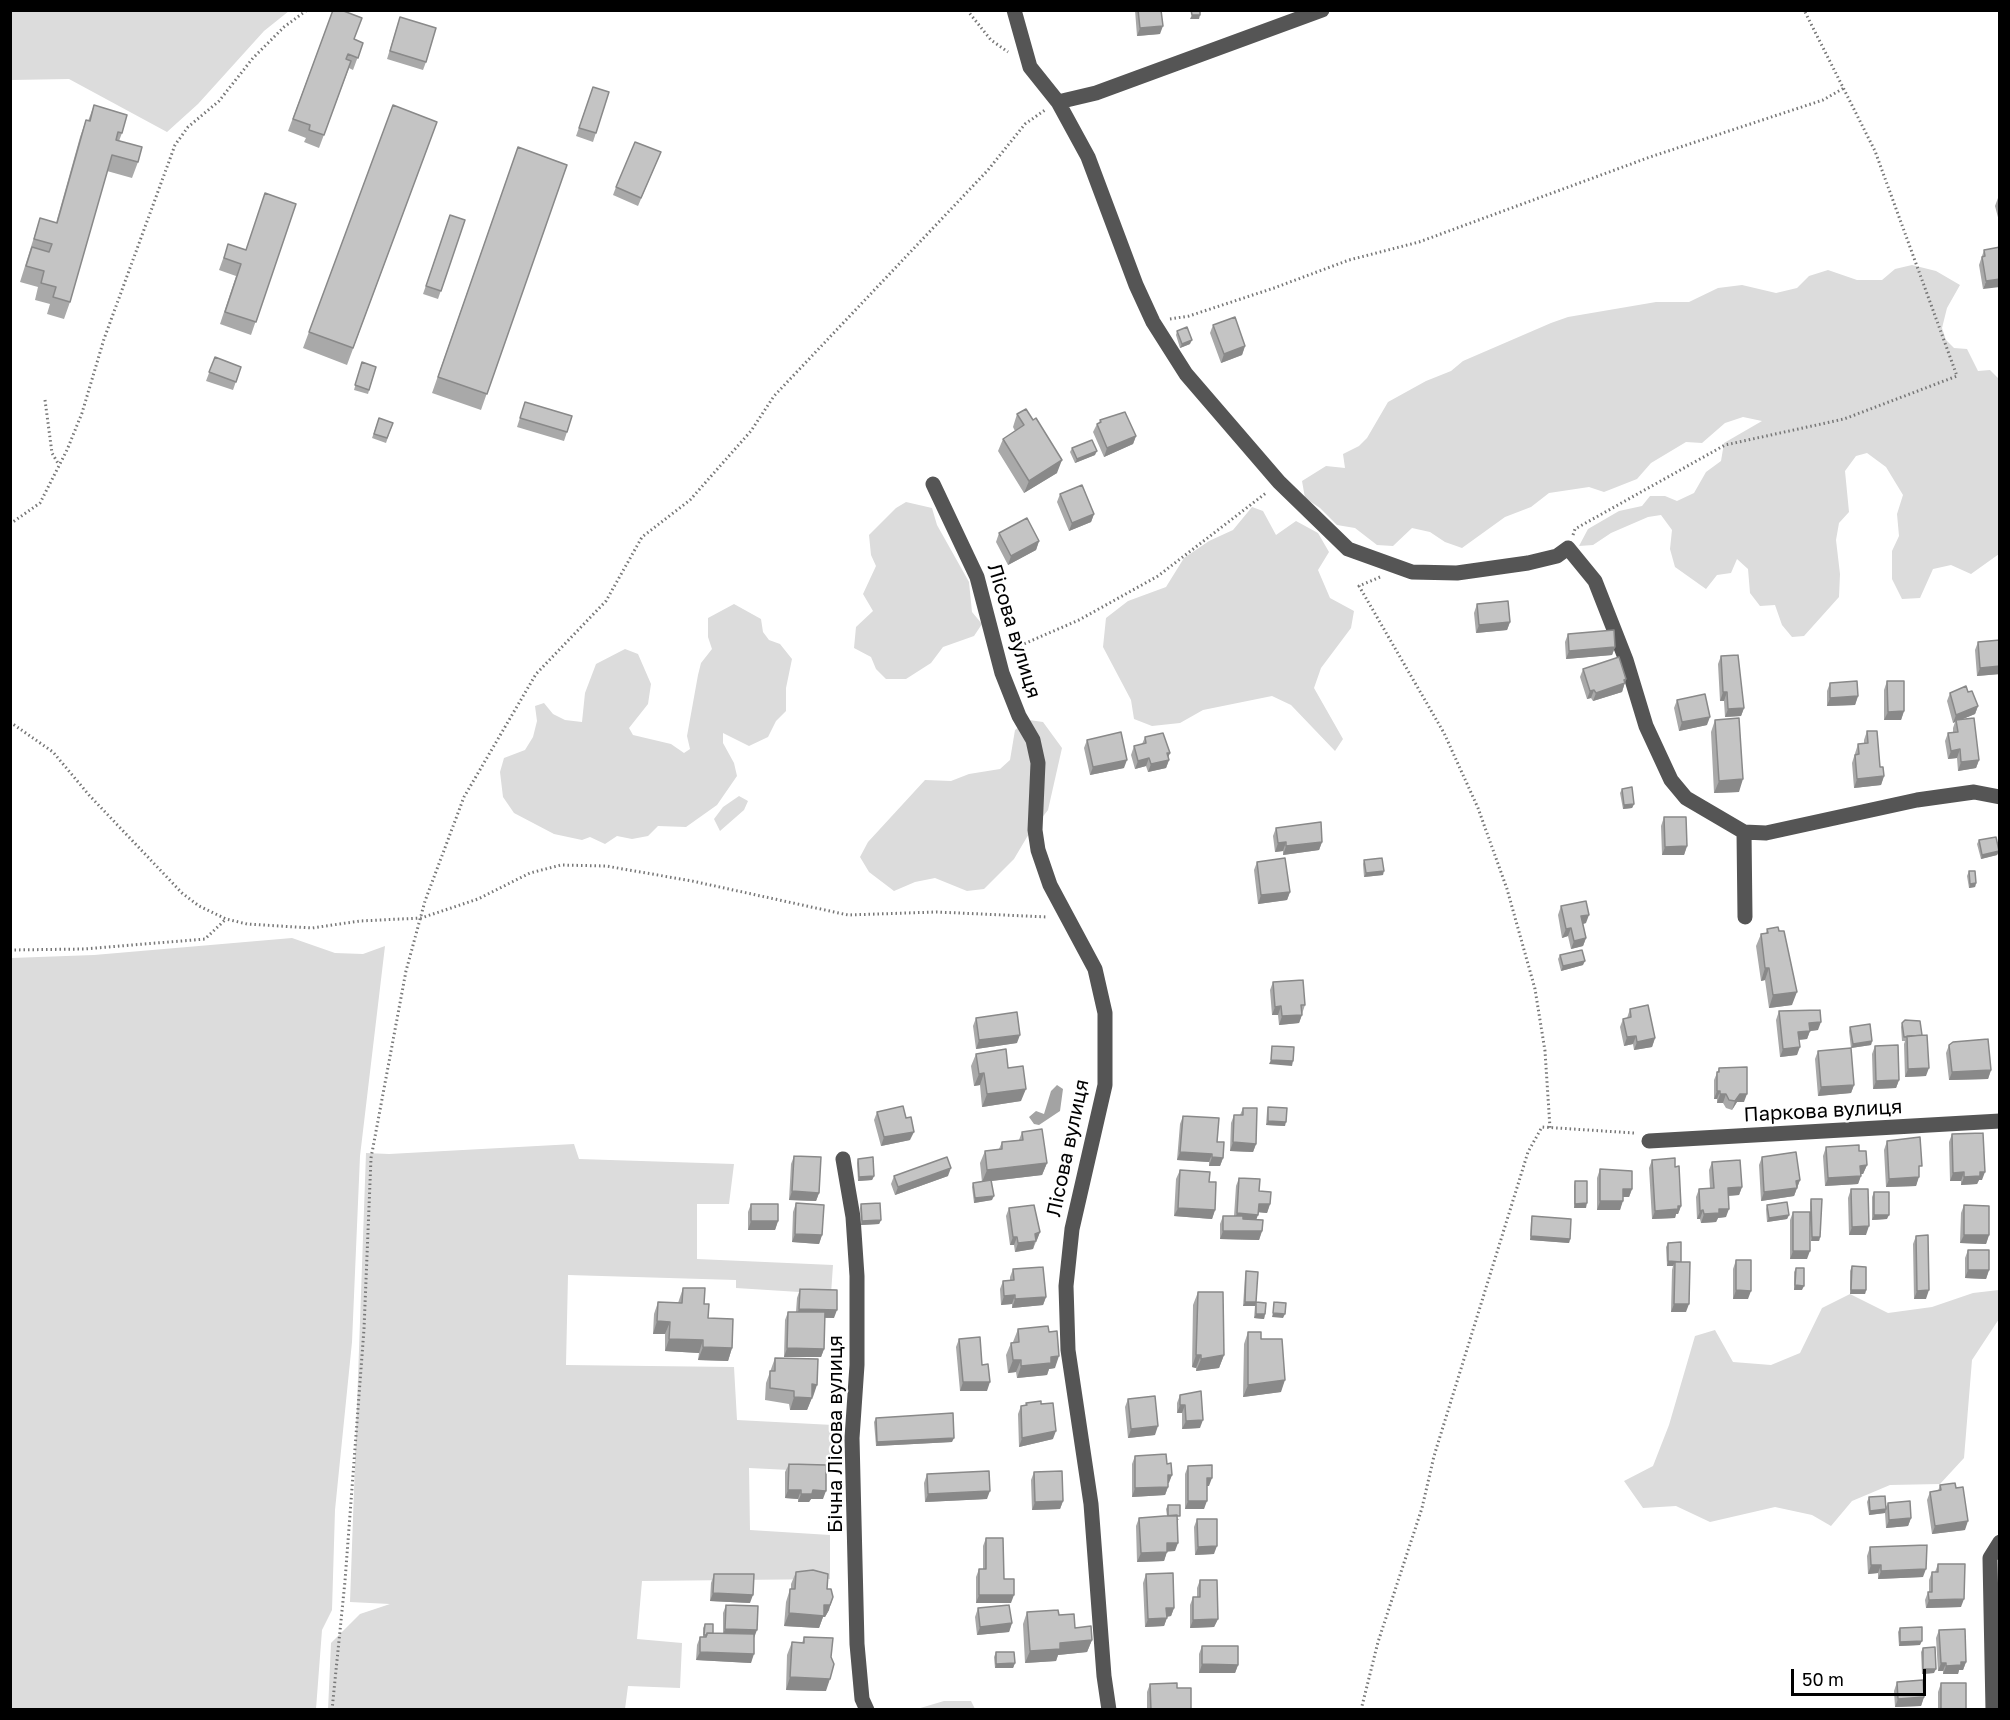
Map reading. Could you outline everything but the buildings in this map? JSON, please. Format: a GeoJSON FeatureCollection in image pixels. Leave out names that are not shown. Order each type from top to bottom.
{"type":"FeatureCollection","features":[{"type":"Feature","properties":{"kind":"street"},"geometry":{"type":"LineString","coordinates":[[1014,10],[1030,67],[1058,102],[1088,157],[1136,285],[1153,322],[1186,374],[1279,482],[1348,549],[1412,572],[1457,573],[1528,563],[1557,556],[1568,548],[1595,581],[1626,660],[1646,726],[1671,780],[1686,798],[1744,832],[1766,833],[1917,800],[1974,792],[2000,797]]}},
{"type":"Feature","properties":{"kind":"street"},"geometry":{"type":"LineString","coordinates":[[1058,102],[1096,93],[1322,10]]}},
{"type":"Feature","properties":{"kind":"street","name":"Лісова вулиця"},"geometry":{"type":"LineString","coordinates":[[933,484],[977,577],[997,656],[1019,716],[1033,740],[1038,763],[1035,830],[1038,850],[1050,885],[1095,969],[1105,1013],[1105,1085],[1072,1229],[1066,1286],[1068,1350],[1091,1504],[1109,1710]]}},
{"type":"Feature","properties":{"kind":"street"},"geometry":{"type":"LineString","coordinates":[[1744,832],[1745,917]]}},
{"type":"Feature","properties":{"kind":"street","name":"Паркова вулиця"},"geometry":{"type":"LineString","coordinates":[[1649,1141],[2000,1121]]}},
{"type":"Feature","properties":{"kind":"street","name":"Бічна Лісова вулиця"},"geometry":{"type":"LineString","coordinates":[[843,1159],[853,1217],[857,1276],[857,1365],[852,1438],[857,1644],[863,1708]]}},
{"type":"Feature","properties":{"kind":"street"},"geometry":{"type":"LineString","coordinates":[[1993,1710],[1990,1558],[2000,1542]]}},
{"type":"Feature","properties":{"kind":"path"},"geometry":{"type":"LineString","coordinates":[[10,524],[40,503],[82,413],[104,339],[126,286],[175,145],[188,127],[219,101],[253,58],[284,27],[307,10]]}},
{"type":"Feature","properties":{"kind":"path"},"geometry":{"type":"LineString","coordinates":[[967,10],[991,40],[1030,67]]}},
{"type":"Feature","properties":{"kind":"path"},"geometry":{"type":"LineString","coordinates":[[1568,548],[1575,529],[1725,445],[1844,419],[1957,376],[1875,151],[1804,10]]}},
{"type":"Feature","properties":{"kind":"path"},"geometry":{"type":"LineString","coordinates":[[1153,322],[1189,316],[1349,260],[1419,242],[1650,157],[1823,100],[1844,88]]}},
{"type":"Feature","properties":{"kind":"path"},"geometry":{"type":"LineString","coordinates":[[332,1710],[345,1581],[364,1329],[371,1158],[406,971],[421,918],[464,798],[494,748],[515,706],[536,674],[606,601],[642,537],[690,500],[751,431],[774,396],[988,170],[1025,124],[1058,102]]}},
{"type":"Feature","properties":{"kind":"path"},"geometry":{"type":"LineString","coordinates":[[45,400],[52,453],[59,465]]}},
{"type":"Feature","properties":{"kind":"path"},"geometry":{"type":"LineString","coordinates":[[997,656],[1079,620],[1158,576],[1279,482]]}},
{"type":"Feature","properties":{"kind":"path"},"geometry":{"type":"LineString","coordinates":[[1401,568],[1359,586],[1444,733],[1478,808],[1507,889],[1535,989],[1545,1051],[1551,1128]]}},
{"type":"Feature","properties":{"kind":"path"},"geometry":{"type":"LineString","coordinates":[[10,722],[53,752],[89,795],[182,893],[199,906],[226,919],[247,924],[312,928],[360,921],[421,918],[478,899],[530,873],[561,865],[606,866],[692,881],[848,915],[936,912],[1050,917],[1068,915]]}},
{"type":"Feature","properties":{"kind":"path"},"geometry":{"type":"LineString","coordinates":[[10,950],[84,949],[205,939],[226,919]]}},
{"type":"Feature","properties":{"kind":"path"},"geometry":{"type":"LineString","coordinates":[[1361,1710],[1378,1642],[1422,1508],[1434,1456],[1528,1152],[1542,1127],[1636,1133],[1649,1141]]}},
{"type":"Feature","properties":{"kind":"shaded area"},"geometry":{"type":"Polygon","coordinates":[[[10,11],[289,11],[264,31],[198,104],[167,132],[69,79],[11,80],[10,11]]]}},
{"type":"Feature","properties":{"kind":"shaded area"},"geometry":{"type":"Polygon","coordinates":[[[1912,265],[1936,271],[1960,285],[1947,308],[1942,328],[1946,340],[1954,348],[1967,349],[1978,371],[1990,370],[1999,379],[1999,554],[1971,574],[1951,565],[1933,569],[1920,598],[1902,599],[1892,579],[1892,551],[1899,536],[1897,514],[1903,495],[1886,467],[1867,453],[1856,456],[1845,471],[1849,512],[1839,523],[1836,540],[1840,574],[1839,597],[1804,636],[1792,637],[1782,625],[1775,605],[1760,606],[1750,593],[1748,569],[1737,559],[1731,573],[1717,575],[1706,589],[1675,567],[1670,549],[1672,530],[1661,515],[1648,517],[1611,533],[1593,545],[1579,546],[1588,529],[1619,511],[1642,506],[1650,496],[1665,496],[1677,501],[1694,493],[1706,472],[1721,461],[1724,443],[1762,421],[1743,417],[1725,423],[1702,443],[1686,442],[1651,463],[1637,479],[1604,492],[1589,487],[1549,493],[1531,507],[1505,517],[1462,548],[1445,542],[1430,532],[1412,528],[1393,546],[1377,545],[1355,528],[1337,525],[1320,508],[1305,498],[1302,481],[1326,466],[1345,468],[1343,454],[1359,446],[1367,438],[1388,402],[1426,381],[1451,371],[1463,361],[1551,323],[1568,317],[1656,302],[1689,302],[1718,288],[1742,285],[1776,293],[1797,288],[1809,276],[1828,270],[1857,280],[1882,280],[1895,269],[1912,265]]]}},
{"type":"Feature","properties":{"kind":"shaded area"},"geometry":{"type":"Polygon","coordinates":[[[906,502],[932,508],[937,525],[969,582],[972,612],[982,624],[974,636],[943,647],[931,663],[906,679],[886,679],[876,669],[871,657],[854,648],[856,627],[873,611],[863,594],[876,566],[871,555],[869,535],[896,508],[906,502]]]}},
{"type":"Feature","properties":{"kind":"shaded area"},"geometry":{"type":"Polygon","coordinates":[[[1252,507],[1263,511],[1276,535],[1296,521],[1318,533],[1329,552],[1318,570],[1330,598],[1354,611],[1351,628],[1321,668],[1314,688],[1343,739],[1335,751],[1291,705],[1272,696],[1203,710],[1180,723],[1152,726],[1134,719],[1131,700],[1103,647],[1106,618],[1128,601],[1166,587],[1184,558],[1209,541],[1233,530],[1252,507]]]}},
{"type":"Feature","properties":{"kind":"shaded area"},"geometry":{"type":"Polygon","coordinates":[[[734,604],[761,619],[763,632],[769,640],[780,644],[792,659],[786,688],[786,711],[776,721],[768,737],[749,746],[723,733],[723,743],[734,763],[737,776],[717,805],[686,827],[658,826],[648,836],[632,839],[617,836],[605,844],[590,837],[582,840],[554,834],[514,813],[503,797],[500,772],[504,758],[525,750],[533,737],[537,721],[535,706],[544,703],[553,714],[565,720],[582,722],[585,693],[596,664],[625,649],[638,654],[651,684],[648,704],[629,728],[633,735],[671,744],[684,753],[690,749],[687,736],[698,675],[701,663],[712,649],[708,637],[708,618],[734,604]]]}},
{"type":"Feature","properties":{"kind":"shaded area"},"geometry":{"type":"Polygon","coordinates":[[[1029,720],[1043,722],[1062,748],[1048,810],[1027,837],[1014,859],[984,889],[967,891],[935,878],[915,882],[894,891],[869,872],[860,857],[868,842],[925,780],[951,781],[969,774],[1000,769],[1010,760],[1015,730],[1029,720]]]}},
{"type":"Feature","properties":{"kind":"shaded area"},"geometry":{"type":"Polygon","coordinates":[[[739,796],[748,801],[744,810],[720,831],[714,819],[723,807],[739,796]]]}},
{"type":"Feature","properties":{"kind":"shaded area"},"geometry":{"type":"Polygon","coordinates":[[[292,938],[335,953],[363,954],[385,946],[360,1156],[352,1342],[335,1510],[332,1610],[322,1630],[316,1709],[11,1709],[11,958],[94,955],[292,938]]]}},
{"type":"Feature","properties":{"kind":"shaded area"},"geometry":{"type":"Polygon","coordinates":[[[1057,1085],[1063,1089],[1060,1111],[1039,1125],[1034,1124],[1029,1117],[1036,1111],[1044,1114],[1051,1091],[1057,1085]]]}},
{"type":"Feature","properties":{"kind":"shaded area"},"geometry":{"type":"Polygon","coordinates":[[[574,1144],[579,1159],[734,1164],[729,1204],[697,1204],[697,1259],[833,1265],[831,1294],[736,1288],[736,1280],[568,1275],[566,1365],[734,1367],[737,1420],[833,1425],[831,1472],[749,1468],[750,1530],[830,1535],[830,1579],[642,1581],[637,1639],[682,1643],[680,1688],[628,1686],[625,1709],[328,1710],[331,1643],[360,1614],[390,1604],[350,1602],[366,1153],[389,1154],[574,1144]]]}},
{"type":"Feature","properties":{"kind":"shaded area"},"geometry":{"type":"Polygon","coordinates":[[[1999,1290],[1999,1319],[1972,1360],[1964,1458],[1940,1484],[1890,1485],[1852,1501],[1831,1526],[1812,1515],[1775,1507],[1710,1522],[1676,1506],[1643,1508],[1624,1481],[1653,1466],[1669,1425],[1695,1336],[1715,1330],[1733,1362],[1771,1365],[1800,1353],[1822,1308],[1850,1294],[1888,1313],[1932,1307],[1973,1293],[1999,1290]]]}},
{"type":"Feature","properties":{"kind":"shaded area"},"geometry":{"type":"Polygon","coordinates":[[[944,1701],[971,1701],[975,1709],[917,1709],[944,1701]]]}}]}
